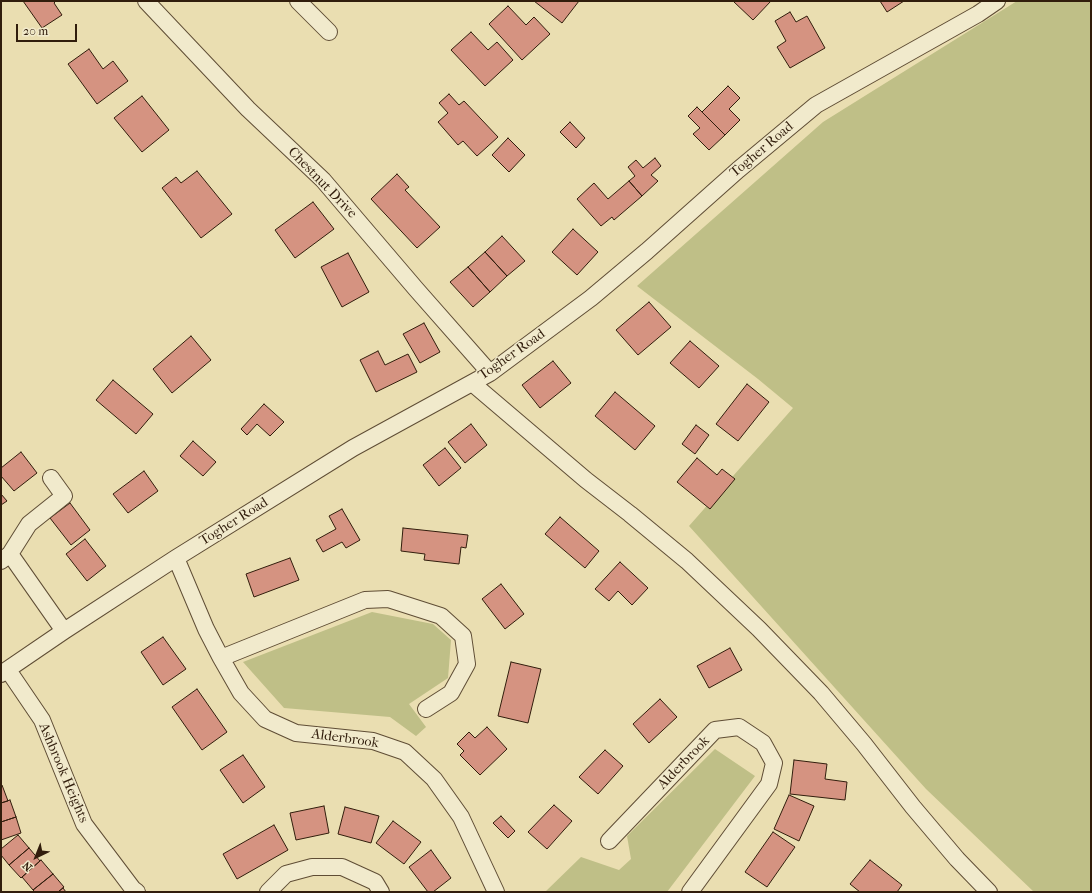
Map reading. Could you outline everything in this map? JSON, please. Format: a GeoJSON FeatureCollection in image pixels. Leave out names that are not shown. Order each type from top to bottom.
{"type":"FeatureCollection","features":[{"type":"Feature","properties":{"kind":"street","name":"Chestnut Drive"},"geometry":{"type":"LineString","coordinates":[[146,1],[248,109],[323,180],[490,373]]}},
{"type":"Feature","properties":{"kind":"street"},"geometry":{"type":"LineString","coordinates":[[298,1],[329,32]]}},
{"type":"Feature","properties":{"kind":"street","name":"Togher Road"},"geometry":{"type":"LineString","coordinates":[[5,672],[64,631],[176,558],[353,448],[490,373],[591,298],[647,251],[738,170],[816,105],[965,22],[997,1]]}},
{"type":"Feature","properties":{"kind":"street"},"geometry":{"type":"LineString","coordinates":[[472,383],[586,480],[687,561],[759,629],[821,693],[864,744],[949,851],[990,892]]}},
{"type":"Feature","properties":{"kind":"street"},"geometry":{"type":"LineString","coordinates":[[51,478],[64,496],[30,524],[6,558],[64,631]]}},
{"type":"Feature","properties":{"kind":"street","name":"Alderbrook"},"geometry":{"type":"LineString","coordinates":[[176,558],[206,629],[221,658],[241,693],[265,719],[296,733],[373,741],[405,752],[434,779],[461,817],[496,892]]}},
{"type":"Feature","properties":{"kind":"street"},"geometry":{"type":"LineString","coordinates":[[221,658],[365,600],[388,599],[442,616],[463,636],[467,664],[451,694],[426,709]]}},
{"type":"Feature","properties":{"kind":"street","name":"Ashbrook Heights"},"geometry":{"type":"LineString","coordinates":[[5,672],[42,720],[84,824],[136,892]]}},
{"type":"Feature","properties":{"kind":"street","name":"Alderbrook"},"geometry":{"type":"LineString","coordinates":[[609,841],[715,730],[738,727],[763,743],[774,763],[769,784],[690,892]]}},
{"type":"Feature","properties":{"kind":"street"},"geometry":{"type":"LineString","coordinates":[[268,892],[286,874],[312,867],[342,867],[375,882],[381,892]]}},
{"type":"Feature","properties":{"kind":"green space"},"geometry":{"type":"Polygon","coordinates":[[[1017,1],[1091,1],[1091,892],[1034,892],[926,789],[689,526],[793,408],[758,379],[637,286],[823,122],[1017,1]]]}},
{"type":"Feature","properties":{"kind":"green space"},"geometry":{"type":"Polygon","coordinates":[[[372,612],[433,624],[451,640],[448,678],[409,704],[426,727],[416,736],[390,717],[284,708],[243,662],[372,612]]]}},
{"type":"Feature","properties":{"kind":"green space"},"geometry":{"type":"Polygon","coordinates":[[[715,749],[755,776],[667,892],[545,892],[581,857],[619,870],[631,859],[627,836],[715,749]]]}},
{"type":"Feature","properties":{"kind":"building"},"geometry":{"type":"Polygon","coordinates":[[[23,1],[56,1],[54,3],[62,15],[42,28],[23,1]]]}},
{"type":"Feature","properties":{"kind":"building"},"geometry":{"type":"Polygon","coordinates":[[[534,1],[579,1],[562,23],[534,1]]]}},
{"type":"Feature","properties":{"kind":"building"},"geometry":{"type":"Polygon","coordinates":[[[733,1],[771,1],[753,20],[733,1]]]}},
{"type":"Feature","properties":{"kind":"building"},"geometry":{"type":"Polygon","coordinates":[[[880,1],[904,1],[887,12],[880,1]]]}},
{"type":"Feature","properties":{"kind":"building"},"geometry":{"type":"Polygon","coordinates":[[[508,6],[526,25],[534,17],[550,34],[522,60],[489,24],[508,6]]]}},
{"type":"Feature","properties":{"kind":"building"},"geometry":{"type":"Polygon","coordinates":[[[790,12],[796,22],[807,16],[825,48],[790,68],[777,47],[786,41],[775,21],[790,12]]]}},
{"type":"Feature","properties":{"kind":"building"},"geometry":{"type":"Polygon","coordinates":[[[471,32],[488,50],[497,42],[513,60],[485,86],[451,50],[471,32]]]}},
{"type":"Feature","properties":{"kind":"building"},"geometry":{"type":"Polygon","coordinates":[[[89,49],[103,69],[113,61],[128,81],[97,104],[68,64],[89,49]]]}},
{"type":"Feature","properties":{"kind":"building"},"geometry":{"type":"Polygon","coordinates":[[[728,86],[740,98],[729,109],[740,120],[725,135],[702,112],[728,86]]]}},
{"type":"Feature","properties":{"kind":"building"},"geometry":{"type":"Polygon","coordinates":[[[449,94],[459,105],[464,101],[498,137],[477,156],[463,141],[458,145],[438,122],[448,113],[439,103],[449,94]]]}},
{"type":"Feature","properties":{"kind":"building"},"geometry":{"type":"Polygon","coordinates":[[[142,96],[169,130],[142,152],[114,118],[142,96]]]}},
{"type":"Feature","properties":{"kind":"building"},"geometry":{"type":"Polygon","coordinates":[[[697,107],[725,135],[709,150],[693,134],[700,128],[688,116],[697,107]]]}},
{"type":"Feature","properties":{"kind":"building"},"geometry":{"type":"Polygon","coordinates":[[[570,122],[585,138],[576,148],[560,132],[570,122]]]}},
{"type":"Feature","properties":{"kind":"building"},"geometry":{"type":"Polygon","coordinates":[[[508,138],[525,155],[509,172],[492,155],[508,138]]]}},
{"type":"Feature","properties":{"kind":"building"},"geometry":{"type":"Polygon","coordinates":[[[655,158],[661,166],[651,175],[658,181],[642,196],[629,181],[635,176],[628,167],[636,160],[643,168],[655,158]]]}},
{"type":"Feature","properties":{"kind":"building"},"geometry":{"type":"Polygon","coordinates":[[[197,171],[232,214],[201,238],[162,188],[176,177],[181,183],[197,171]]]}},
{"type":"Feature","properties":{"kind":"building"},"geometry":{"type":"Polygon","coordinates":[[[397,174],[409,187],[405,190],[440,227],[417,248],[371,199],[397,174]]]}},
{"type":"Feature","properties":{"kind":"building"},"geometry":{"type":"Polygon","coordinates":[[[629,181],[642,196],[614,220],[612,217],[601,226],[577,199],[594,183],[608,199],[629,181]]]}},
{"type":"Feature","properties":{"kind":"building"},"geometry":{"type":"Polygon","coordinates":[[[313,202],[334,229],[295,258],[275,230],[313,202]]]}},
{"type":"Feature","properties":{"kind":"building"},"geometry":{"type":"Polygon","coordinates":[[[573,229],[598,252],[577,275],[552,252],[573,229]]]}},
{"type":"Feature","properties":{"kind":"building"},"geometry":{"type":"Polygon","coordinates":[[[502,236],[525,261],[507,276],[485,252],[502,236]]]}},
{"type":"Feature","properties":{"kind":"building"},"geometry":{"type":"Polygon","coordinates":[[[485,252],[507,276],[490,292],[468,267],[485,252]]]}},
{"type":"Feature","properties":{"kind":"building"},"geometry":{"type":"Polygon","coordinates":[[[348,253],[369,292],[342,307],[321,267],[348,253]]]}},
{"type":"Feature","properties":{"kind":"building"},"geometry":{"type":"Polygon","coordinates":[[[468,267],[490,292],[473,307],[450,282],[468,267]]]}},
{"type":"Feature","properties":{"kind":"building"},"geometry":{"type":"Polygon","coordinates":[[[649,302],[671,327],[638,355],[616,330],[649,302]]]}},
{"type":"Feature","properties":{"kind":"building"},"geometry":{"type":"Polygon","coordinates":[[[424,323],[440,352],[420,363],[403,334],[424,323]]]}},
{"type":"Feature","properties":{"kind":"building"},"geometry":{"type":"Polygon","coordinates":[[[191,336],[211,360],[172,393],[153,369],[191,336]]]}},
{"type":"Feature","properties":{"kind":"building"},"geometry":{"type":"Polygon","coordinates":[[[690,341],[719,366],[699,388],[670,363],[690,341]]]}},
{"type":"Feature","properties":{"kind":"building"},"geometry":{"type":"Polygon","coordinates":[[[378,351],[385,365],[408,354],[417,372],[376,392],[360,360],[378,351]]]}},
{"type":"Feature","properties":{"kind":"building"},"geometry":{"type":"Polygon","coordinates":[[[553,361],[571,383],[540,408],[522,385],[553,361]]]}},
{"type":"Feature","properties":{"kind":"building"},"geometry":{"type":"Polygon","coordinates":[[[113,380],[153,414],[136,434],[96,400],[113,380]]]}},
{"type":"Feature","properties":{"kind":"building"},"geometry":{"type":"Polygon","coordinates":[[[747,384],[769,402],[738,441],[716,424],[747,384]]]}},
{"type":"Feature","properties":{"kind":"building"},"geometry":{"type":"Polygon","coordinates":[[[615,392],[655,426],[635,450],[595,416],[615,392]]]}},
{"type":"Feature","properties":{"kind":"building"},"geometry":{"type":"Polygon","coordinates":[[[264,404],[284,422],[270,436],[257,424],[247,435],[241,429],[264,404]]]}},
{"type":"Feature","properties":{"kind":"building"},"geometry":{"type":"Polygon","coordinates":[[[471,424],[487,445],[465,463],[448,442],[471,424]]]}},
{"type":"Feature","properties":{"kind":"building"},"geometry":{"type":"Polygon","coordinates":[[[696,425],[709,435],[695,454],[682,444],[696,425]]]}},
{"type":"Feature","properties":{"kind":"building"},"geometry":{"type":"Polygon","coordinates":[[[193,441],[216,462],[203,476],[180,456],[193,441]]]}},
{"type":"Feature","properties":{"kind":"building"},"geometry":{"type":"Polygon","coordinates":[[[445,448],[461,468],[439,486],[423,465],[445,448]]]}},
{"type":"Feature","properties":{"kind":"building"},"geometry":{"type":"Polygon","coordinates":[[[21,452],[37,473],[14,491],[1,476],[1,468],[21,452]]]}},
{"type":"Feature","properties":{"kind":"building"},"geometry":{"type":"Polygon","coordinates":[[[697,458],[717,475],[722,469],[735,479],[710,509],[677,482],[697,458]]]}},
{"type":"Feature","properties":{"kind":"building"},"geometry":{"type":"Polygon","coordinates":[[[144,471],[158,491],[128,513],[113,494],[144,471]]]}},
{"type":"Feature","properties":{"kind":"building"},"geometry":{"type":"Polygon","coordinates":[[[1,494],[7,501],[1,505],[1,494]]]}},
{"type":"Feature","properties":{"kind":"building"},"geometry":{"type":"Polygon","coordinates":[[[70,503],[90,530],[71,545],[50,518],[70,503]]]}},
{"type":"Feature","properties":{"kind":"building"},"geometry":{"type":"Polygon","coordinates":[[[342,509],[360,540],[346,548],[342,542],[323,552],[316,540],[336,529],[329,516],[342,509]]]}},
{"type":"Feature","properties":{"kind":"building"},"geometry":{"type":"Polygon","coordinates":[[[560,517],[599,551],[585,568],[545,534],[560,517]]]}},
{"type":"Feature","properties":{"kind":"building"},"geometry":{"type":"Polygon","coordinates":[[[403,528],[468,535],[466,548],[461,547],[459,564],[424,560],[425,554],[401,551],[403,528]]]}},
{"type":"Feature","properties":{"kind":"building"},"geometry":{"type":"Polygon","coordinates":[[[85,539],[106,566],[87,581],[66,554],[85,539]]]}},
{"type":"Feature","properties":{"kind":"building"},"geometry":{"type":"Polygon","coordinates":[[[290,558],[299,580],[254,597],[246,574],[290,558]]]}},
{"type":"Feature","properties":{"kind":"building"},"geometry":{"type":"Polygon","coordinates":[[[620,562],[648,588],[632,605],[618,591],[609,601],[595,589],[620,562]]]}},
{"type":"Feature","properties":{"kind":"building"},"geometry":{"type":"Polygon","coordinates":[[[501,584],[524,614],[505,629],[482,599],[501,584]]]}},
{"type":"Feature","properties":{"kind":"building"},"geometry":{"type":"Polygon","coordinates":[[[163,637],[186,669],[163,685],[141,652],[163,637]]]}},
{"type":"Feature","properties":{"kind":"building"},"geometry":{"type":"Polygon","coordinates":[[[730,648],[742,670],[709,688],[697,666],[730,648]]]}},
{"type":"Feature","properties":{"kind":"building"},"geometry":{"type":"Polygon","coordinates":[[[511,662],[541,669],[528,723],[498,716],[511,662]]]}},
{"type":"Feature","properties":{"kind":"building"},"geometry":{"type":"Polygon","coordinates":[[[197,689],[227,732],[202,750],[172,707],[197,689]]]}},
{"type":"Feature","properties":{"kind":"building"},"geometry":{"type":"Polygon","coordinates":[[[660,699],[677,717],[649,743],[633,724],[660,699]]]}},
{"type":"Feature","properties":{"kind":"building"},"geometry":{"type":"Polygon","coordinates":[[[487,727],[507,749],[480,775],[460,755],[464,751],[457,744],[469,732],[475,738],[487,727]]]}},
{"type":"Feature","properties":{"kind":"building"},"geometry":{"type":"Polygon","coordinates":[[[605,750],[623,766],[598,794],[579,777],[605,750]]]}},
{"type":"Feature","properties":{"kind":"building"},"geometry":{"type":"Polygon","coordinates":[[[243,755],[265,787],[243,803],[220,770],[243,755]]]}},
{"type":"Feature","properties":{"kind":"building"},"geometry":{"type":"Polygon","coordinates":[[[794,760],[827,764],[825,779],[847,782],[845,800],[790,794],[794,760]]]}},
{"type":"Feature","properties":{"kind":"building"},"geometry":{"type":"Polygon","coordinates":[[[1,785],[8,801],[1,803],[1,785]]]}},
{"type":"Feature","properties":{"kind":"building"},"geometry":{"type":"Polygon","coordinates":[[[789,795],[814,806],[799,841],[774,829],[789,795]]]}},
{"type":"Feature","properties":{"kind":"building"},"geometry":{"type":"Polygon","coordinates":[[[10,800],[16,817],[1,822],[1,803],[10,800]]]}},
{"type":"Feature","properties":{"kind":"building"},"geometry":{"type":"Polygon","coordinates":[[[554,805],[572,821],[547,849],[528,832],[554,805]]]}},
{"type":"Feature","properties":{"kind":"building"},"geometry":{"type":"Polygon","coordinates":[[[324,806],[329,833],[296,840],[290,813],[324,806]]]}},
{"type":"Feature","properties":{"kind":"building"},"geometry":{"type":"Polygon","coordinates":[[[345,807],[379,816],[371,843],[338,834],[345,807]]]}},
{"type":"Feature","properties":{"kind":"building"},"geometry":{"type":"Polygon","coordinates":[[[501,816],[515,831],[508,838],[493,823],[501,816]]]}},
{"type":"Feature","properties":{"kind":"building"},"geometry":{"type":"Polygon","coordinates":[[[16,817],[21,833],[1,840],[1,822],[16,817]]]}},
{"type":"Feature","properties":{"kind":"building"},"geometry":{"type":"Polygon","coordinates":[[[393,821],[421,842],[404,864],[376,843],[393,821]]]}},
{"type":"Feature","properties":{"kind":"building"},"geometry":{"type":"Polygon","coordinates":[[[274,825],[288,850],[237,879],[223,854],[274,825]]]}},
{"type":"Feature","properties":{"kind":"building"},"geometry":{"type":"Polygon","coordinates":[[[773,832],[795,847],[767,887],[745,872],[773,832]]]}},
{"type":"Feature","properties":{"kind":"building"},"geometry":{"type":"Polygon","coordinates":[[[18,835],[29,848],[9,865],[1,855],[1,849],[18,835]]]}},
{"type":"Feature","properties":{"kind":"building"},"geometry":{"type":"Polygon","coordinates":[[[29,848],[40,861],[21,878],[9,865],[29,848]]]}},
{"type":"Feature","properties":{"kind":"building"},"geometry":{"type":"Polygon","coordinates":[[[431,850],[451,878],[433,892],[428,892],[409,867],[431,850]]]}},
{"type":"Feature","properties":{"kind":"building"},"geometry":{"type":"Polygon","coordinates":[[[41,860],[53,874],[33,890],[22,877],[41,860]]]}},
{"type":"Feature","properties":{"kind":"building"},"geometry":{"type":"Polygon","coordinates":[[[870,860],[902,885],[897,892],[860,892],[850,884],[870,860]]]}},
{"type":"Feature","properties":{"kind":"building"},"geometry":{"type":"Polygon","coordinates":[[[53,874],[64,887],[58,892],[35,892],[33,890],[53,874]]]}},
{"type":"Feature","properties":{"kind":"building"},"geometry":{"type":"Polygon","coordinates":[[[63,888],[66,892],[58,892],[63,888]]]}}]}
